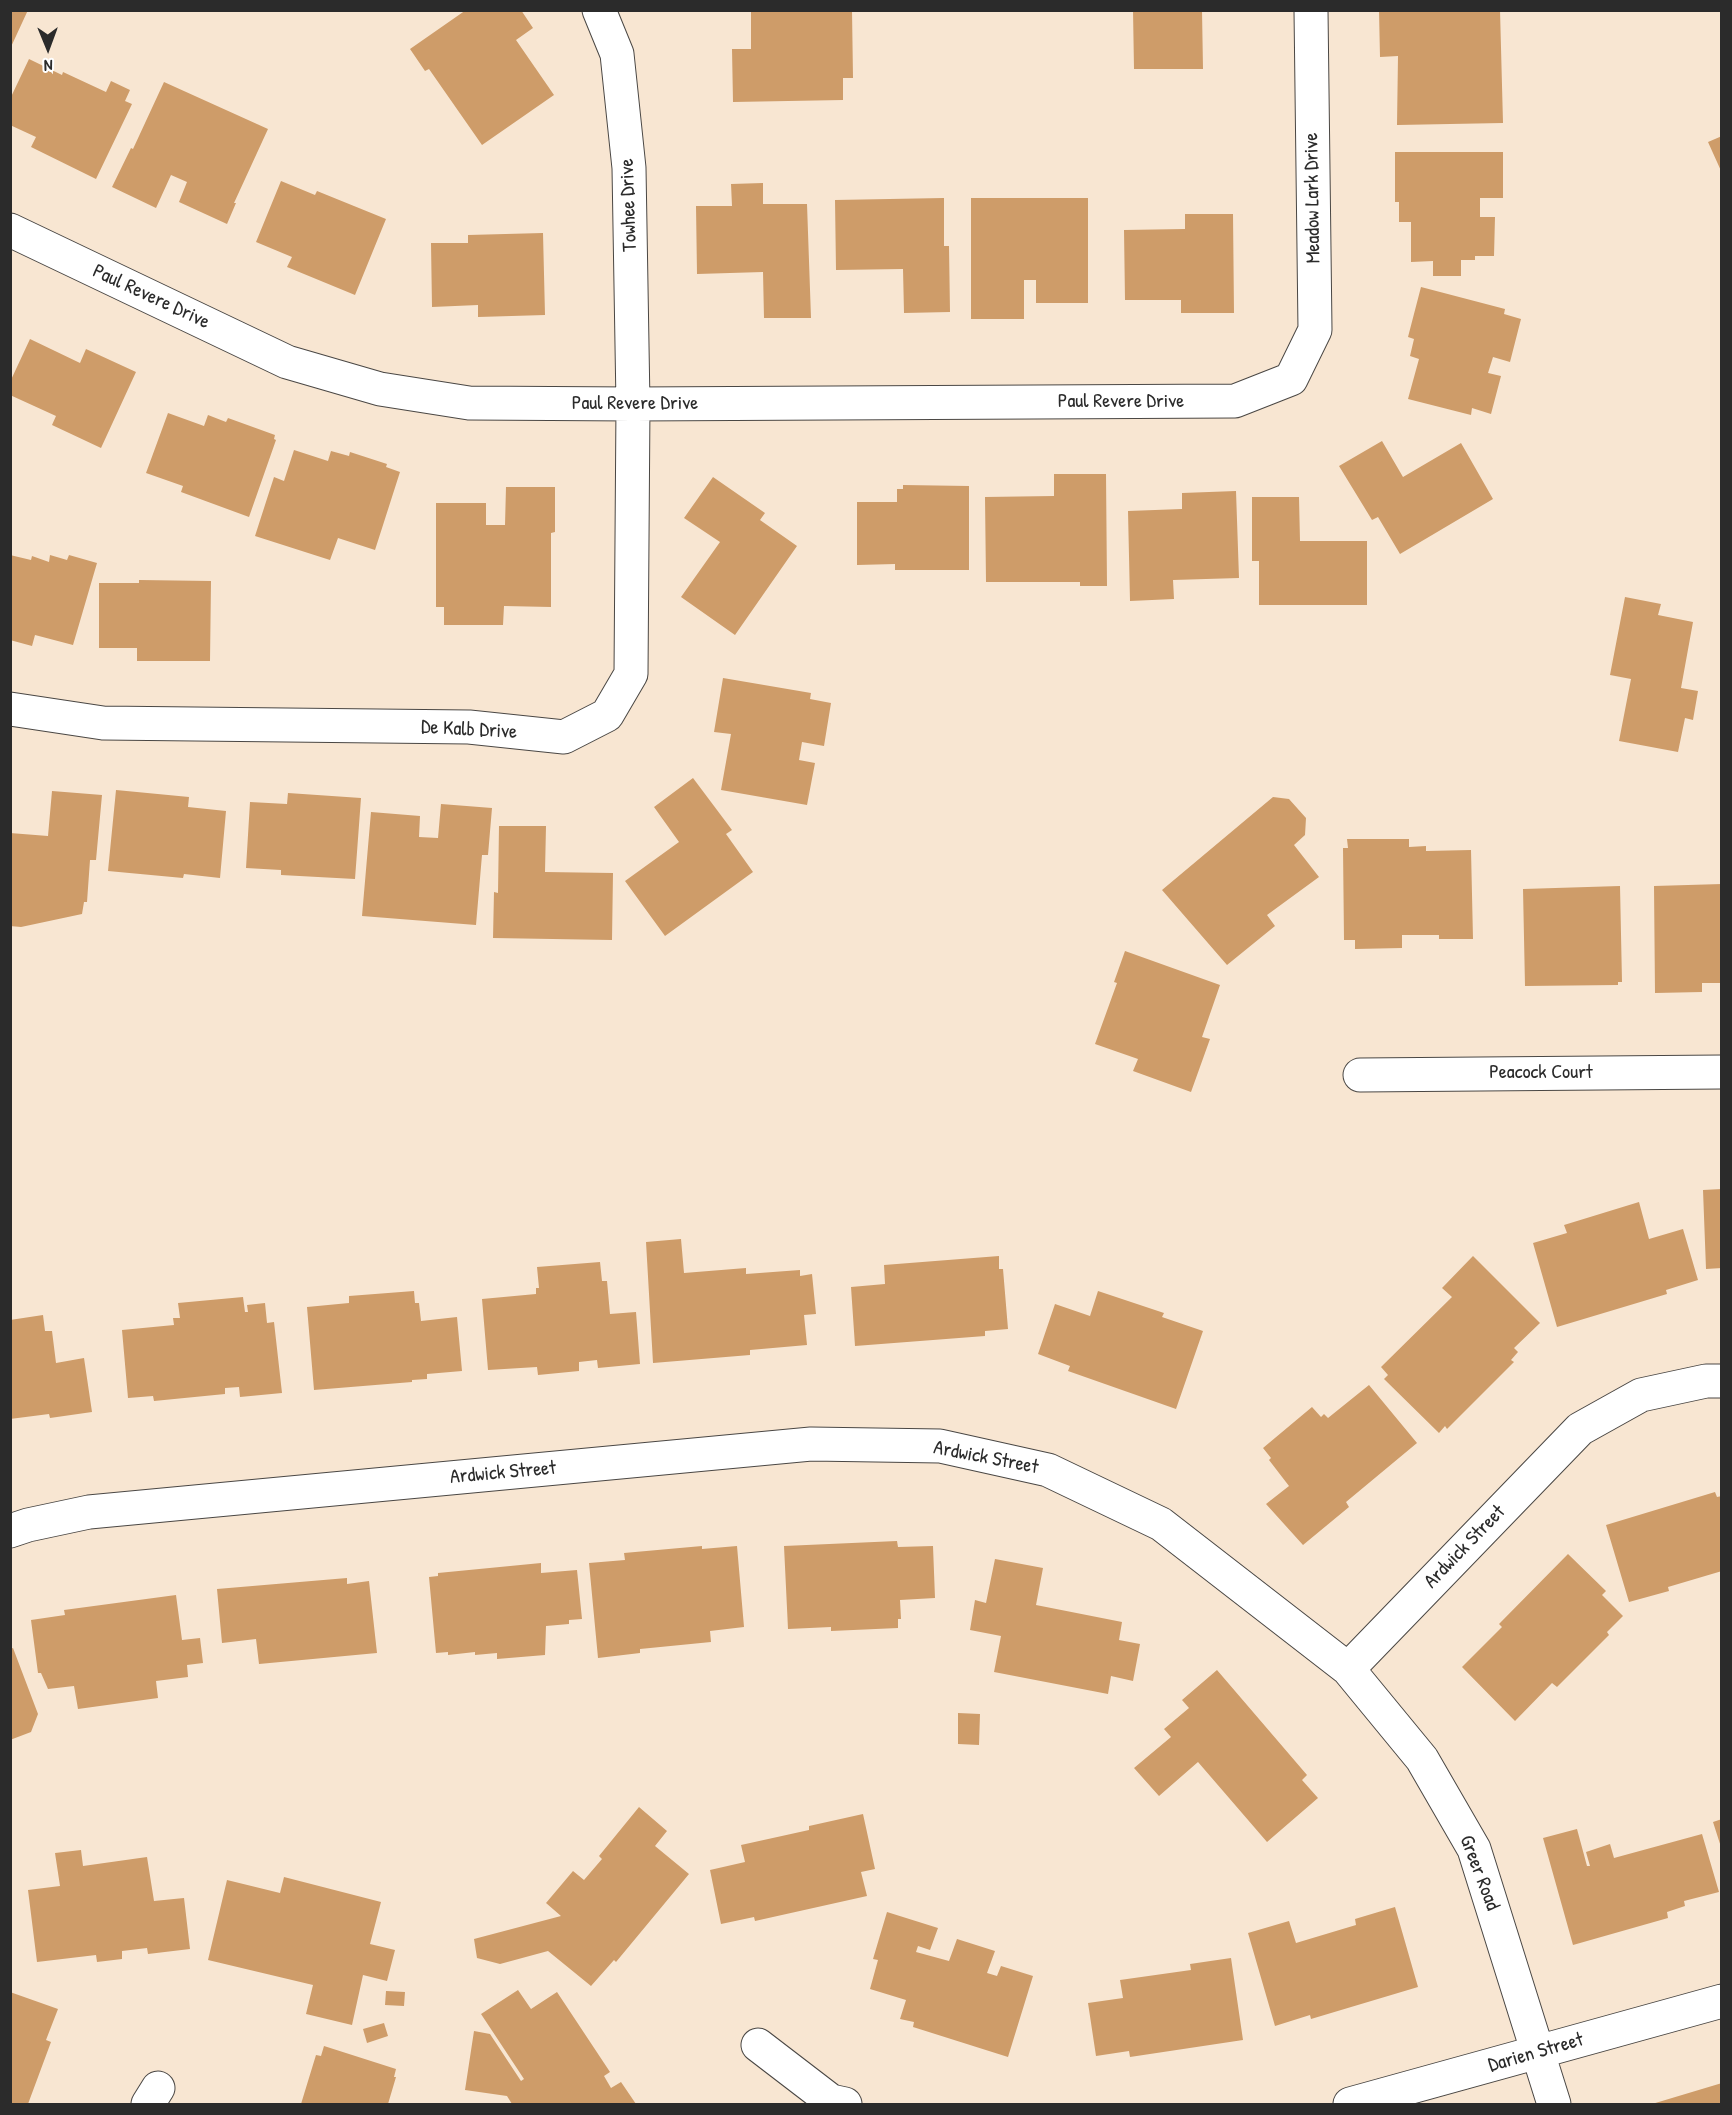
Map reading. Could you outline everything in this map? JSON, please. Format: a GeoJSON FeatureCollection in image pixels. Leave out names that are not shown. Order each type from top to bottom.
{"type":"FeatureCollection","features":[{"type":"Feature","properties":{"kind":"street","name":"Towhee Drive"},"geometry":{"type":"LineString","coordinates":[[599,10],[617,54],[629,168],[633,404]]}},
{"type":"Feature","properties":{"kind":"street","name":"Meadow Lark Drive"},"geometry":{"type":"LineString","coordinates":[[1291,379],[1315,330],[1311,10]]}},
{"type":"Feature","properties":{"kind":"street","name":"Paul Revere Drive"},"geometry":{"type":"LineString","coordinates":[[10,230],[287,362],[380,389],[469,403],[1235,401],[1291,379]]}},
{"type":"Feature","properties":{"kind":"street","name":"De Kalb Drive"},"geometry":{"type":"LineString","coordinates":[[10,709],[102,723],[469,727],[564,737],[607,715],[631,674],[633,404]]}},
{"type":"Feature","properties":{"kind":"street","name":"Peacock Court"},"geometry":{"type":"LineString","coordinates":[[1360,1075],[1722,1072]]}},
{"type":"Feature","properties":{"kind":"street","name":"Ardwick Street"},"geometry":{"type":"LineString","coordinates":[[10,1531],[89,1512],[811,1444],[940,1446],[1048,1470],[1161,1524],[1348,1669],[1580,1429],[1641,1395],[1706,1381],[1722,1381]]}},
{"type":"Feature","properties":{"kind":"street","name":"Greer Road"},"geometry":{"type":"LineString","coordinates":[[1348,1669],[1422,1759],[1474,1849],[1554,2104]]}},
{"type":"Feature","properties":{"kind":"street","name":"Darien Street"},"geometry":{"type":"LineString","coordinates":[[1350,2104],[1722,2001]]}},
{"type":"Feature","properties":{"kind":"street"},"geometry":{"type":"LineString","coordinates":[[758,2045],[831,2101],[845,2104]]}},
{"type":"Feature","properties":{"kind":"building"},"geometry":{"type":"Polygon","coordinates":[[[10,10],[28,10],[10,49],[10,10]]]}},
{"type":"Feature","properties":{"kind":"building"},"geometry":{"type":"Polygon","coordinates":[[[466,10],[521,10],[533,28],[516,40],[554,95],[482,145],[429,69],[425,71],[410,49],[466,10]]]}},
{"type":"Feature","properties":{"kind":"building"},"geometry":{"type":"Polygon","coordinates":[[[751,10],[852,10],[853,78],[843,78],[843,100],[733,102],[732,49],[751,49],[751,10]]]}},
{"type":"Feature","properties":{"kind":"building"},"geometry":{"type":"Polygon","coordinates":[[[1133,10],[1202,10],[1203,69],[1134,69],[1133,10]]]}},
{"type":"Feature","properties":{"kind":"building"},"geometry":{"type":"Polygon","coordinates":[[[1379,10],[1500,10],[1503,123],[1397,125],[1398,56],[1380,57],[1379,10]]]}},
{"type":"Feature","properties":{"kind":"building"},"geometry":{"type":"Polygon","coordinates":[[[29,59],[106,92],[111,81],[130,90],[125,101],[132,104],[96,179],[31,147],[36,137],[10,125],[10,99],[29,59]]]}},
{"type":"Feature","properties":{"kind":"building"},"geometry":{"type":"Polygon","coordinates":[[[164,82],[268,129],[234,203],[236,203],[227,224],[179,202],[187,182],[171,175],[156,208],[112,187],[131,148],[133,149],[164,82]]]}},
{"type":"Feature","properties":{"kind":"building"},"geometry":{"type":"Polygon","coordinates":[[[1722,136],[1722,173],[1708,142],[1722,136]]]}},
{"type":"Feature","properties":{"kind":"building"},"geometry":{"type":"Polygon","coordinates":[[[1395,152],[1503,152],[1503,198],[1480,198],[1480,217],[1495,217],[1494,256],[1475,256],[1475,260],[1461,260],[1461,276],[1433,276],[1433,261],[1411,262],[1411,222],[1399,222],[1399,202],[1395,202],[1395,152]]]}},
{"type":"Feature","properties":{"kind":"building"},"geometry":{"type":"Polygon","coordinates":[[[281,181],[315,195],[317,191],[386,219],[355,295],[287,267],[292,257],[256,242],[281,181]]]}},
{"type":"Feature","properties":{"kind":"building"},"geometry":{"type":"Polygon","coordinates":[[[763,183],[763,204],[807,204],[811,318],[764,318],[763,272],[697,274],[696,206],[732,206],[731,184],[763,183]]]}},
{"type":"Feature","properties":{"kind":"building"},"geometry":{"type":"Polygon","coordinates":[[[944,198],[944,246],[949,246],[950,312],[904,313],[903,269],[836,270],[835,200],[944,198]]]}},
{"type":"Feature","properties":{"kind":"building"},"geometry":{"type":"Polygon","coordinates":[[[971,198],[1088,198],[1088,303],[1036,303],[1036,280],[1024,280],[1024,319],[971,319],[971,198]]]}},
{"type":"Feature","properties":{"kind":"building"},"geometry":{"type":"Polygon","coordinates":[[[1185,214],[1233,214],[1234,313],[1181,313],[1181,300],[1125,300],[1124,230],[1185,229],[1185,214]]]}},
{"type":"Feature","properties":{"kind":"building"},"geometry":{"type":"Polygon","coordinates":[[[543,233],[545,315],[478,317],[478,305],[432,307],[431,243],[468,243],[468,235],[543,233]]]}},
{"type":"Feature","properties":{"kind":"building"},"geometry":{"type":"Polygon","coordinates":[[[1421,287],[1505,309],[1504,314],[1521,319],[1510,362],[1493,357],[1488,373],[1501,376],[1491,414],[1472,408],[1471,415],[1408,399],[1419,359],[1410,356],[1414,339],[1408,337],[1421,287]]]}},
{"type":"Feature","properties":{"kind":"building"},"geometry":{"type":"Polygon","coordinates":[[[30,339],[80,363],[86,349],[136,372],[101,448],[52,425],[56,416],[10,395],[10,382],[30,339]]]}},
{"type":"Feature","properties":{"kind":"building"},"geometry":{"type":"Polygon","coordinates":[[[168,413],[204,426],[208,415],[226,422],[228,418],[275,435],[276,440],[249,517],[181,492],[183,486],[146,473],[168,413]]]}},
{"type":"Feature","properties":{"kind":"building"},"geometry":{"type":"Polygon","coordinates":[[[1382,441],[1403,477],[1461,443],[1493,499],[1400,554],[1378,517],[1372,520],[1339,466],[1382,441]]]}},
{"type":"Feature","properties":{"kind":"building"},"geometry":{"type":"Polygon","coordinates":[[[294,450],[328,461],[331,451],[349,456],[350,452],[387,464],[386,467],[400,472],[375,550],[338,538],[330,560],[255,536],[274,477],[284,481],[294,450]]]}},
{"type":"Feature","properties":{"kind":"building"},"geometry":{"type":"Polygon","coordinates":[[[1054,474],[1106,474],[1107,586],[1080,586],[1080,582],[986,582],[985,497],[1054,496],[1054,474]]]}},
{"type":"Feature","properties":{"kind":"building"},"geometry":{"type":"Polygon","coordinates":[[[713,477],[765,513],[760,520],[797,546],[735,635],[681,597],[720,542],[684,518],[713,477]]]}},
{"type":"Feature","properties":{"kind":"building"},"geometry":{"type":"Polygon","coordinates":[[[903,485],[969,486],[969,570],[895,570],[895,564],[857,565],[857,502],[897,502],[897,489],[903,489],[903,485]]]}},
{"type":"Feature","properties":{"kind":"building"},"geometry":{"type":"Polygon","coordinates":[[[506,487],[555,487],[555,532],[551,533],[551,607],[504,606],[503,625],[444,625],[444,607],[436,607],[436,503],[486,503],[486,525],[505,525],[506,487]]]}},
{"type":"Feature","properties":{"kind":"building"},"geometry":{"type":"Polygon","coordinates":[[[1236,491],[1239,578],[1173,580],[1174,599],[1130,601],[1128,511],[1182,509],[1182,493],[1236,491]]]}},
{"type":"Feature","properties":{"kind":"building"},"geometry":{"type":"Polygon","coordinates":[[[1252,497],[1299,497],[1300,541],[1367,541],[1367,605],[1259,605],[1259,561],[1252,561],[1252,497]]]}},
{"type":"Feature","properties":{"kind":"building"},"geometry":{"type":"Polygon","coordinates":[[[10,555],[31,560],[32,556],[49,562],[50,555],[67,560],[69,555],[97,563],[73,645],[35,635],[32,646],[10,640],[10,555]]]}},
{"type":"Feature","properties":{"kind":"building"},"geometry":{"type":"Polygon","coordinates":[[[139,580],[211,581],[210,661],[137,661],[137,648],[99,648],[99,583],[139,583],[139,580]]]}},
{"type":"Feature","properties":{"kind":"building"},"geometry":{"type":"Polygon","coordinates":[[[1625,597],[1661,604],[1658,615],[1693,622],[1681,688],[1698,691],[1693,720],[1685,718],[1678,752],[1619,741],[1631,679],[1610,675],[1625,597]]]}},
{"type":"Feature","properties":{"kind":"building"},"geometry":{"type":"Polygon","coordinates":[[[723,678],[811,693],[810,699],[831,703],[824,746],[802,742],[799,760],[815,763],[807,805],[721,790],[731,734],[714,732],[723,678]]]}},
{"type":"Feature","properties":{"kind":"building"},"geometry":{"type":"Polygon","coordinates":[[[693,778],[732,830],[726,834],[753,872],[665,936],[625,881],[679,842],[654,807],[693,778]]]}},
{"type":"Feature","properties":{"kind":"building"},"geometry":{"type":"Polygon","coordinates":[[[116,790],[189,797],[188,807],[226,811],[220,878],[184,874],[183,878],[108,871],[116,790]]]}},
{"type":"Feature","properties":{"kind":"building"},"geometry":{"type":"Polygon","coordinates":[[[52,791],[102,795],[96,860],[90,860],[87,902],[84,902],[82,914],[21,927],[10,926],[10,833],[48,836],[52,791]]]}},
{"type":"Feature","properties":{"kind":"building"},"geometry":{"type":"Polygon","coordinates":[[[288,793],[361,798],[355,879],[281,875],[281,870],[246,868],[250,802],[287,804],[288,793]]]}},
{"type":"Feature","properties":{"kind":"building"},"geometry":{"type":"Polygon","coordinates":[[[1273,797],[1289,799],[1306,818],[1305,835],[1294,845],[1319,877],[1267,915],[1275,926],[1227,965],[1162,890],[1273,797]]]}},
{"type":"Feature","properties":{"kind":"building"},"geometry":{"type":"Polygon","coordinates":[[[441,804],[492,808],[488,855],[482,855],[476,925],[362,916],[371,812],[420,816],[419,837],[438,838],[441,804]]]}},
{"type":"Feature","properties":{"kind":"building"},"geometry":{"type":"Polygon","coordinates":[[[499,826],[546,826],[545,872],[613,873],[612,940],[493,938],[494,892],[498,893],[499,826]]]}},
{"type":"Feature","properties":{"kind":"building"},"geometry":{"type":"Polygon","coordinates":[[[1347,839],[1409,839],[1409,847],[1426,846],[1426,851],[1471,850],[1473,939],[1439,939],[1439,935],[1402,935],[1402,948],[1355,949],[1355,940],[1344,940],[1343,848],[1348,848],[1347,839]]]}},
{"type":"Feature","properties":{"kind":"building"},"geometry":{"type":"Polygon","coordinates":[[[1722,884],[1722,983],[1702,983],[1702,992],[1655,993],[1654,886],[1722,884]]]}},
{"type":"Feature","properties":{"kind":"building"},"geometry":{"type":"Polygon","coordinates":[[[1620,886],[1622,982],[1618,982],[1618,985],[1525,986],[1523,889],[1620,886]]]}},
{"type":"Feature","properties":{"kind":"building"},"geometry":{"type":"Polygon","coordinates":[[[1125,951],[1220,985],[1202,1037],[1210,1039],[1191,1092],[1133,1071],[1138,1059],[1095,1044],[1117,983],[1114,982],[1125,951]]]}},
{"type":"Feature","properties":{"kind":"building"},"geometry":{"type":"Polygon","coordinates":[[[1722,1189],[1722,1268],[1706,1269],[1703,1190],[1722,1189]]]}},
{"type":"Feature","properties":{"kind":"building"},"geometry":{"type":"Polygon","coordinates":[[[1639,1202],[1649,1239],[1683,1229],[1698,1280],[1666,1290],[1667,1294],[1557,1327],[1533,1243],[1567,1233],[1564,1225],[1639,1202]]]}},
{"type":"Feature","properties":{"kind":"building"},"geometry":{"type":"Polygon","coordinates":[[[681,1239],[684,1273],[746,1268],[746,1274],[800,1270],[800,1276],[812,1274],[816,1314],[804,1315],[807,1345],[750,1350],[750,1355],[653,1363],[646,1242],[681,1239]]]}},
{"type":"Feature","properties":{"kind":"building"},"geometry":{"type":"Polygon","coordinates":[[[999,1256],[999,1269],[1003,1269],[1008,1329],[985,1331],[985,1336],[855,1346],[851,1287],[885,1284],[884,1265],[999,1256]]]}},
{"type":"Feature","properties":{"kind":"building"},"geometry":{"type":"Polygon","coordinates":[[[1473,1256],[1540,1323],[1514,1348],[1518,1352],[1511,1360],[1514,1362],[1447,1429],[1445,1426],[1439,1433],[1384,1379],[1388,1375],[1381,1367],[1452,1297],[1442,1288],[1473,1256]]]}},
{"type":"Feature","properties":{"kind":"building"},"geometry":{"type":"Polygon","coordinates":[[[600,1262],[602,1281],[607,1281],[610,1314],[636,1312],[640,1364],[598,1368],[597,1360],[579,1362],[579,1371],[538,1375],[537,1367],[488,1370],[482,1299],[536,1294],[536,1288],[539,1288],[537,1267],[600,1262]]]}},
{"type":"Feature","properties":{"kind":"building"},"geometry":{"type":"Polygon","coordinates":[[[414,1291],[415,1303],[419,1303],[421,1321],[457,1317],[462,1371],[427,1374],[427,1379],[412,1380],[412,1382],[314,1390],[307,1307],[349,1303],[349,1296],[414,1291]]]}},
{"type":"Feature","properties":{"kind":"building"},"geometry":{"type":"Polygon","coordinates":[[[1098,1291],[1164,1313],[1162,1317],[1203,1331],[1176,1409],[1068,1371],[1070,1366],[1038,1354],[1055,1304],[1090,1316],[1098,1291]]]}},
{"type":"Feature","properties":{"kind":"building"},"geometry":{"type":"Polygon","coordinates":[[[243,1297],[245,1312],[248,1312],[247,1305],[265,1303],[267,1323],[274,1322],[282,1393],[240,1397],[239,1387],[225,1388],[225,1394],[154,1401],[153,1396],[128,1398],[122,1330],[174,1325],[173,1318],[180,1318],[178,1303],[243,1297]]]}},
{"type":"Feature","properties":{"kind":"building"},"geometry":{"type":"Polygon","coordinates":[[[43,1315],[45,1331],[52,1331],[56,1363],[84,1358],[92,1412],[50,1418],[49,1414],[10,1419],[10,1320],[43,1315]]]}},
{"type":"Feature","properties":{"kind":"building"},"geometry":{"type":"Polygon","coordinates":[[[1369,1385],[1417,1443],[1346,1502],[1349,1507],[1303,1545],[1266,1504],[1289,1486],[1269,1460],[1271,1458],[1263,1448],[1312,1407],[1321,1417],[1324,1414],[1328,1418],[1369,1385]]]}},
{"type":"Feature","properties":{"kind":"building"},"geometry":{"type":"Polygon","coordinates":[[[1715,1492],[1717,1497],[1722,1496],[1722,1571],[1668,1587],[1669,1591],[1629,1602],[1606,1525],[1715,1492]]]}},
{"type":"Feature","properties":{"kind":"building"},"geometry":{"type":"Polygon","coordinates":[[[897,1541],[898,1547],[933,1546],[935,1598],[900,1600],[901,1619],[898,1619],[898,1628],[831,1631],[831,1627],[788,1629],[784,1546],[897,1541]]]}},
{"type":"Feature","properties":{"kind":"building"},"geometry":{"type":"Polygon","coordinates":[[[702,1546],[702,1549],[737,1546],[744,1627],[710,1631],[711,1642],[640,1649],[640,1653],[598,1658],[589,1563],[625,1560],[624,1553],[702,1546]]]}},
{"type":"Feature","properties":{"kind":"building"},"geometry":{"type":"Polygon","coordinates":[[[1568,1554],[1606,1591],[1602,1595],[1623,1616],[1607,1632],[1609,1635],[1557,1687],[1552,1683],[1515,1721],[1462,1667],[1502,1627],[1499,1624],[1568,1554]]]}},
{"type":"Feature","properties":{"kind":"building"},"geometry":{"type":"Polygon","coordinates":[[[995,1559],[1043,1568],[1036,1605],[1122,1622],[1119,1640],[1140,1644],[1133,1681],[1111,1676],[1108,1694],[994,1672],[1001,1636],[970,1630],[975,1600],[986,1603],[995,1559]]]}},
{"type":"Feature","properties":{"kind":"building"},"geometry":{"type":"Polygon","coordinates":[[[541,1563],[541,1573],[577,1570],[582,1619],[569,1620],[569,1624],[546,1626],[545,1655],[497,1659],[497,1653],[475,1655],[475,1652],[448,1655],[448,1652],[436,1653],[429,1577],[438,1576],[438,1573],[541,1563]]]}},
{"type":"Feature","properties":{"kind":"building"},"geometry":{"type":"Polygon","coordinates":[[[347,1578],[347,1584],[369,1581],[377,1653],[259,1664],[256,1639],[222,1643],[217,1589],[347,1578]]]}},
{"type":"Feature","properties":{"kind":"building"},"geometry":{"type":"Polygon","coordinates":[[[176,1595],[182,1640],[200,1638],[203,1663],[187,1665],[188,1677],[156,1681],[158,1698],[78,1709],[74,1686],[48,1689],[41,1673],[38,1673],[31,1620],[65,1615],[64,1610],[176,1595]]]}},
{"type":"Feature","properties":{"kind":"building"},"geometry":{"type":"Polygon","coordinates":[[[13,1648],[38,1714],[31,1732],[10,1740],[10,1649],[13,1648]]]}},
{"type":"Feature","properties":{"kind":"building"},"geometry":{"type":"Polygon","coordinates":[[[1217,1670],[1307,1775],[1302,1780],[1318,1798],[1267,1842],[1198,1762],[1159,1796],[1134,1768],[1171,1737],[1164,1729],[1189,1708],[1182,1700],[1217,1670]]]}},
{"type":"Feature","properties":{"kind":"building"},"geometry":{"type":"Polygon","coordinates":[[[958,1713],[980,1714],[979,1745],[958,1744],[958,1713]]]}},
{"type":"Feature","properties":{"kind":"building"},"geometry":{"type":"Polygon","coordinates":[[[639,1807],[667,1831],[655,1846],[689,1874],[616,1962],[614,1960],[591,1986],[548,1951],[500,1964],[477,1958],[474,1939],[561,1916],[546,1903],[573,1871],[584,1880],[602,1859],[599,1856],[639,1807]]]}},
{"type":"Feature","properties":{"kind":"building"},"geometry":{"type":"Polygon","coordinates":[[[863,1814],[875,1869],[861,1872],[867,1896],[755,1921],[754,1917],[721,1924],[710,1870],[745,1862],[741,1845],[809,1830],[809,1826],[863,1814]]]}},
{"type":"Feature","properties":{"kind":"building"},"geometry":{"type":"Polygon","coordinates":[[[1722,1819],[1722,1847],[1721,1847],[1713,1822],[1722,1819]]]}},
{"type":"Feature","properties":{"kind":"building"},"geometry":{"type":"Polygon","coordinates":[[[1577,1829],[1587,1866],[1590,1866],[1586,1852],[1610,1844],[1614,1858],[1702,1834],[1719,1892],[1684,1901],[1685,1906],[1667,1912],[1668,1918],[1573,1945],[1543,1838],[1577,1829]]]}},
{"type":"Feature","properties":{"kind":"building"},"geometry":{"type":"Polygon","coordinates":[[[81,1850],[83,1866],[147,1857],[154,1901],[184,1898],[190,1949],[148,1954],[147,1948],[122,1951],[122,1959],[97,1962],[96,1955],[37,1962],[28,1890],[60,1886],[55,1853],[81,1850]]]}},
{"type":"Feature","properties":{"kind":"building"},"geometry":{"type":"Polygon","coordinates":[[[284,1877],[381,1902],[370,1944],[395,1950],[387,1981],[363,1975],[352,2025],[306,2014],[313,1985],[208,1960],[227,1880],[280,1893],[284,1877]]]}},
{"type":"Feature","properties":{"kind":"building"},"geometry":{"type":"Polygon","coordinates":[[[1395,1907],[1418,1987],[1311,2019],[1310,2015],[1275,2026],[1248,1933],[1289,1921],[1296,1943],[1356,1925],[1355,1919],[1395,1907]]]}},
{"type":"Feature","properties":{"kind":"building"},"geometry":{"type":"Polygon","coordinates":[[[887,1912],[938,1928],[930,1950],[918,1946],[916,1952],[949,1961],[957,1939],[995,1951],[987,1973],[997,1976],[1001,1966],[1033,1976],[1008,2057],[913,2027],[914,2022],[900,2019],[906,2000],[870,1989],[878,1960],[873,1959],[887,1912]]]}},
{"type":"Feature","properties":{"kind":"building"},"geometry":{"type":"Polygon","coordinates":[[[1231,1958],[1243,2040],[1130,2057],[1129,2051],[1096,2056],[1088,2003],[1123,1998],[1120,1980],[1191,1970],[1190,1964],[1231,1958]]]}},
{"type":"Feature","properties":{"kind":"building"},"geometry":{"type":"Polygon","coordinates":[[[518,1990],[531,2009],[557,1992],[610,2072],[604,2076],[611,2088],[621,2082],[636,2104],[512,2104],[507,2096],[465,2090],[474,2031],[490,2034],[521,2081],[524,2079],[481,2014],[518,1990]]]}},
{"type":"Feature","properties":{"kind":"building"},"geometry":{"type":"Polygon","coordinates":[[[386,1991],[405,1992],[404,2006],[385,2005],[386,1991]]]}},
{"type":"Feature","properties":{"kind":"building"},"geometry":{"type":"Polygon","coordinates":[[[10,1992],[58,2009],[46,2040],[51,2042],[28,2104],[10,2104],[10,1992]]]}},
{"type":"Feature","properties":{"kind":"building"},"geometry":{"type":"Polygon","coordinates":[[[384,2023],[388,2036],[367,2043],[363,2029],[384,2023]]]}},
{"type":"Feature","properties":{"kind":"building"},"geometry":{"type":"Polygon","coordinates":[[[324,2046],[396,2069],[388,2104],[301,2104],[316,2055],[321,2056],[324,2046]]]}},
{"type":"Feature","properties":{"kind":"building"},"geometry":{"type":"Polygon","coordinates":[[[1722,2083],[1722,2104],[1652,2104],[1722,2083]]]}}]}
